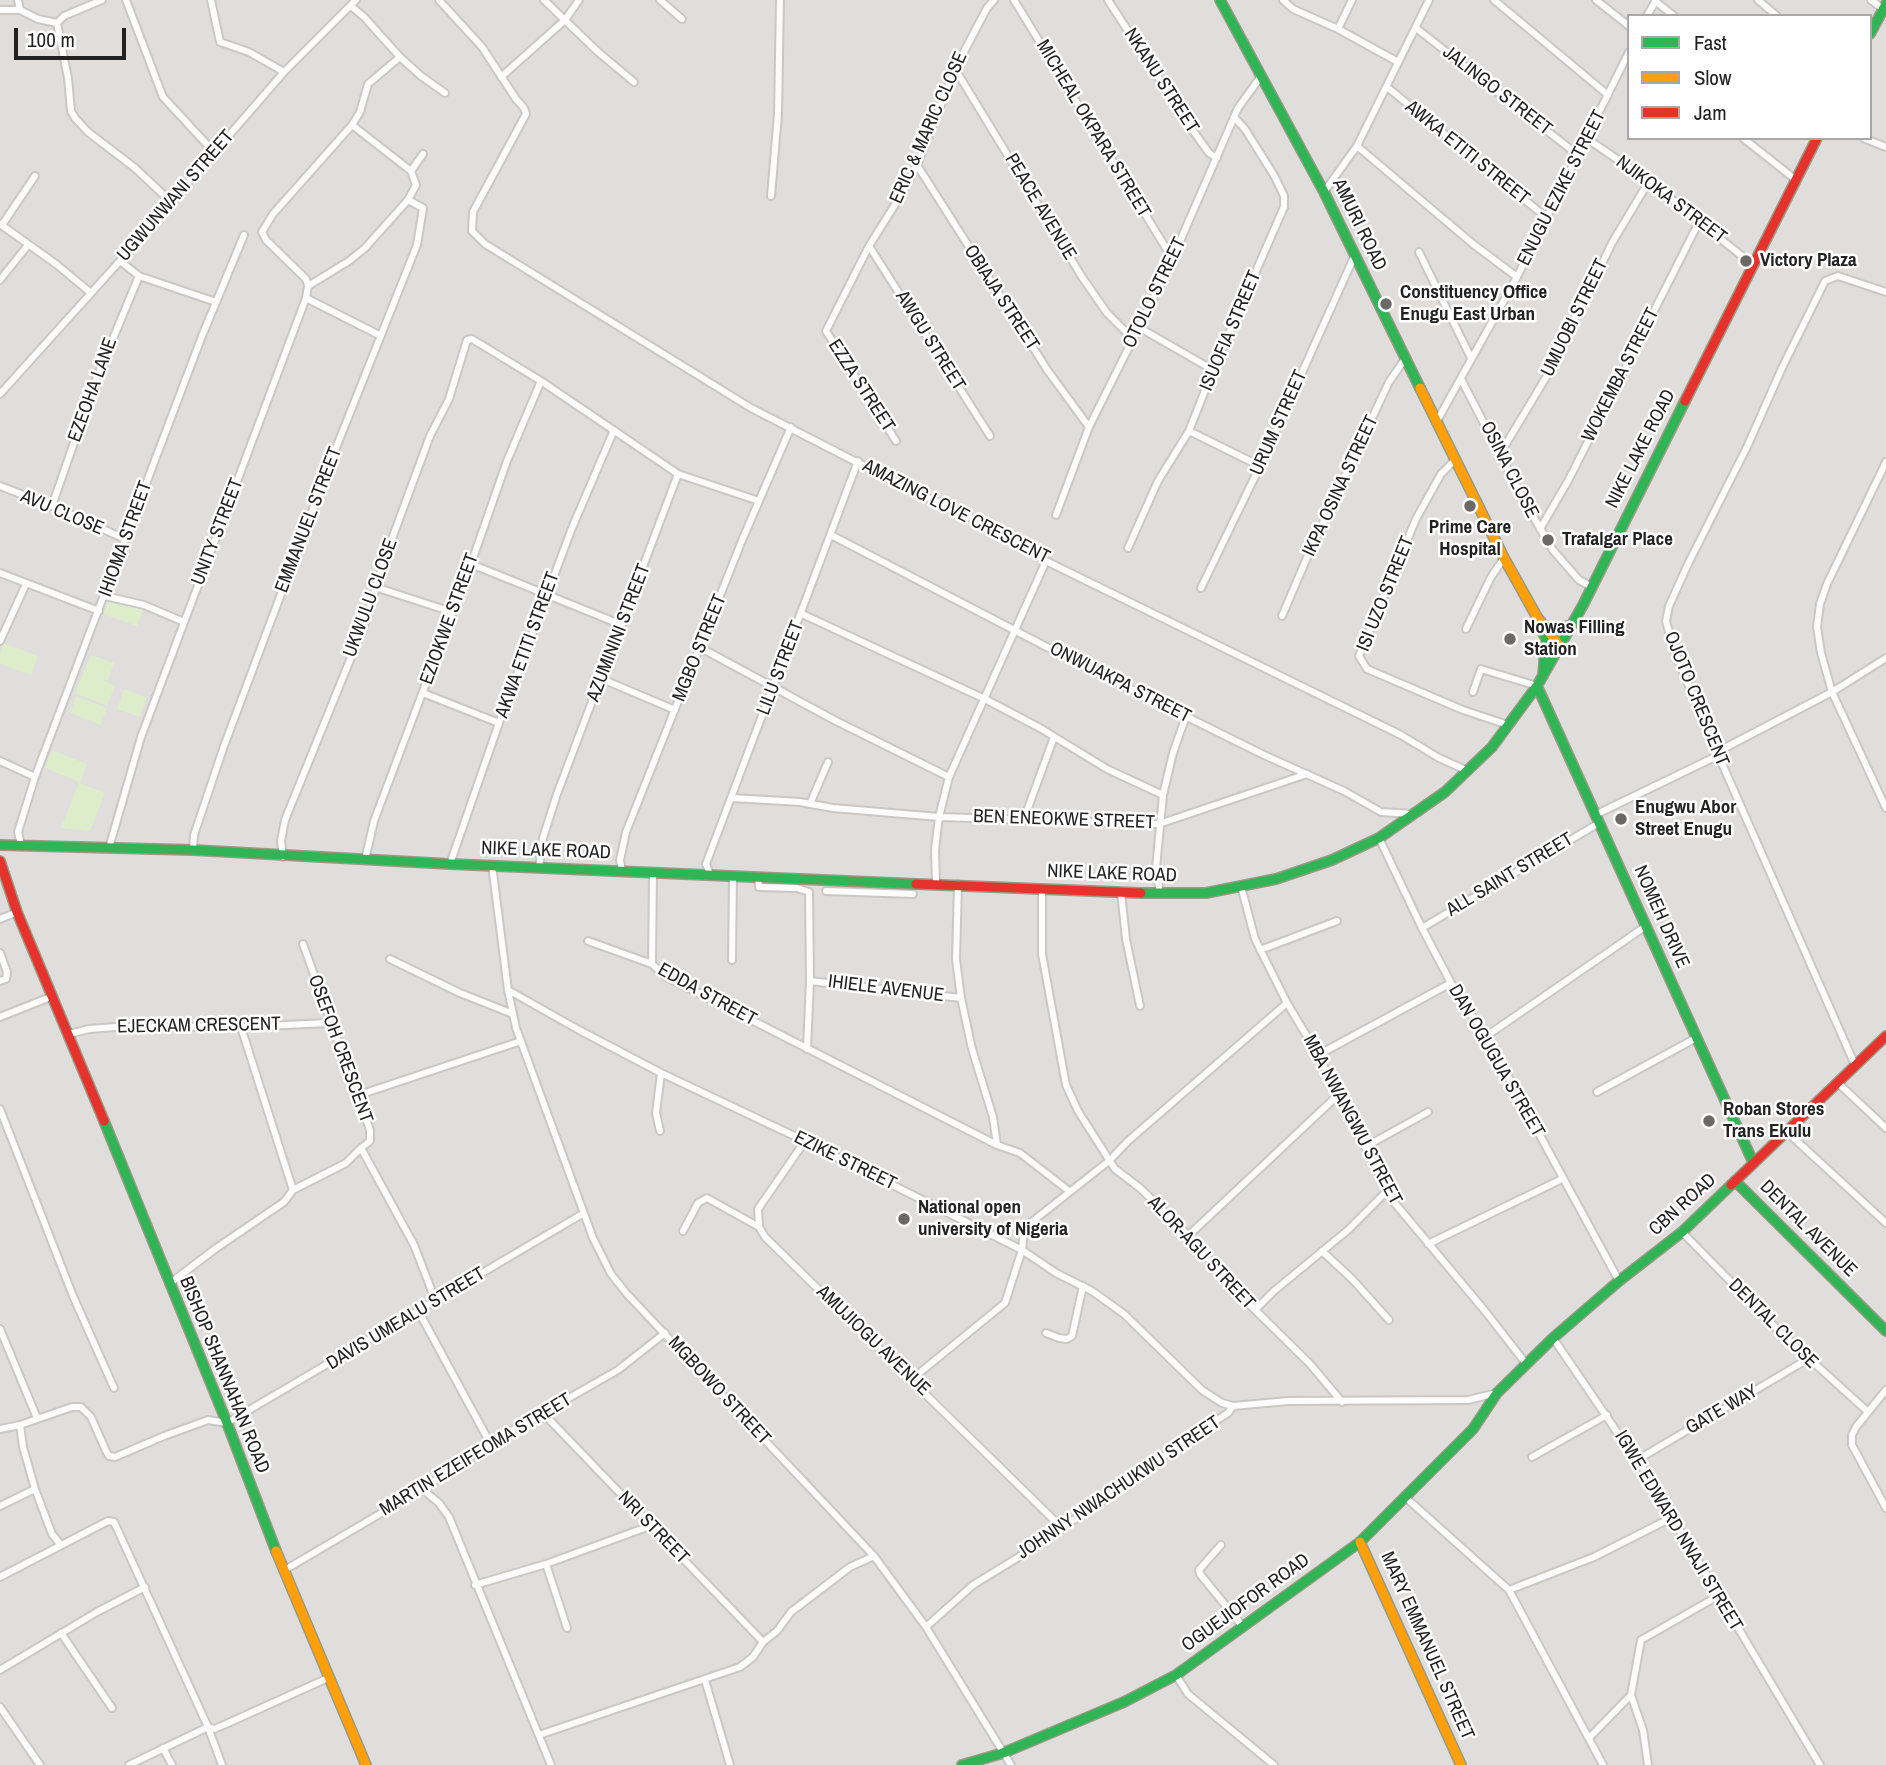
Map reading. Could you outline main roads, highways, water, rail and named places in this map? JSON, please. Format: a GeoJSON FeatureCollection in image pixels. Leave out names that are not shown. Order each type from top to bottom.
{"type":"FeatureCollection","features":[{"type":"Feature","properties":{"kind":"main road","name":"AMURI ROAD"},"geometry":{"type":"LineString","coordinates":[[1220,0],[1324,192],[1504,558],[1557,650]]}},
{"type":"Feature","properties":{"kind":"main road"},"geometry":{"type":"LineString","coordinates":[[1872,30],[1885,7]]}},
{"type":"Feature","properties":{"kind":"main road","name":"NIKE LAKE ROAD"},"geometry":{"type":"LineString","coordinates":[[0,845],[193,850],[282,857],[1160,894],[1206,892],[1241,886],[1276,879],[1315,866],[1379,838],[1415,815],[1468,771],[1509,725],[1537,686],[1592,587],[1816,140]]}},
{"type":"Feature","properties":{"kind":"main road"},"geometry":{"type":"LineString","coordinates":[[1543,676],[1546,633],[1571,626]]}},
{"type":"Feature","properties":{"kind":"main road","name":"NOMEH DRIVE"},"geometry":{"type":"LineString","coordinates":[[1537,686],[1753,1162]]}},
{"type":"Feature","properties":{"kind":"main road","name":"BISHOP SHANNAHAN ROAD"},"geometry":{"type":"LineString","coordinates":[[0,861],[17,912],[228,1423],[283,1571],[366,1765]]}},
{"type":"Feature","properties":{"kind":"main road","name":"CBN ROAD"},"geometry":{"type":"LineString","coordinates":[[1497,1393],[1553,1338],[1619,1281],[1682,1232],[1886,1035]]}},
{"type":"Feature","properties":{"kind":"main road","name":"DENTAL AVENUE"},"geometry":{"type":"LineString","coordinates":[[1735,1181],[1886,1331]]}},
{"type":"Feature","properties":{"kind":"main road","name":"OGUEJIOFOR ROAD"},"geometry":{"type":"LineString","coordinates":[[962,1765],[1003,1753],[1124,1702],[1176,1675],[1360,1542],[1474,1429],[1497,1393]]}},
{"type":"Feature","properties":{"kind":"main road","name":"MARY EMMANUEL STREET"},"geometry":{"type":"LineString","coordinates":[[1360,1542],[1461,1765]]}},
{"type":"Feature","properties":{"kind":"place","name":"Victory Plaza"},"geometry":{"type":"Point","coordinates":[1746,261]}},
{"type":"Feature","properties":{"kind":"place","name":"Constituency Office Enugu East Urban"},"geometry":{"type":"Point","coordinates":[1386,304]}},
{"type":"Feature","properties":{"kind":"place","name":"Prime Care Hospital"},"geometry":{"type":"Point","coordinates":[1470,506]}},
{"type":"Feature","properties":{"kind":"place","name":"Trafalgar Place"},"geometry":{"type":"Point","coordinates":[1548,540]}},
{"type":"Feature","properties":{"kind":"place","name":"Nowas Filling Station"},"geometry":{"type":"Point","coordinates":[1510,639]}},
{"type":"Feature","properties":{"kind":"place","name":"Enugwu Abor Street Enugu"},"geometry":{"type":"Point","coordinates":[1621,819]}},
{"type":"Feature","properties":{"kind":"place","name":"Roban Stores Trans Ekulu"},"geometry":{"type":"Point","coordinates":[1709,1121]}},
{"type":"Feature","properties":{"kind":"place","name":"National open university of Nigeria"},"geometry":{"type":"Point","coordinates":[904,1219]}}]}
